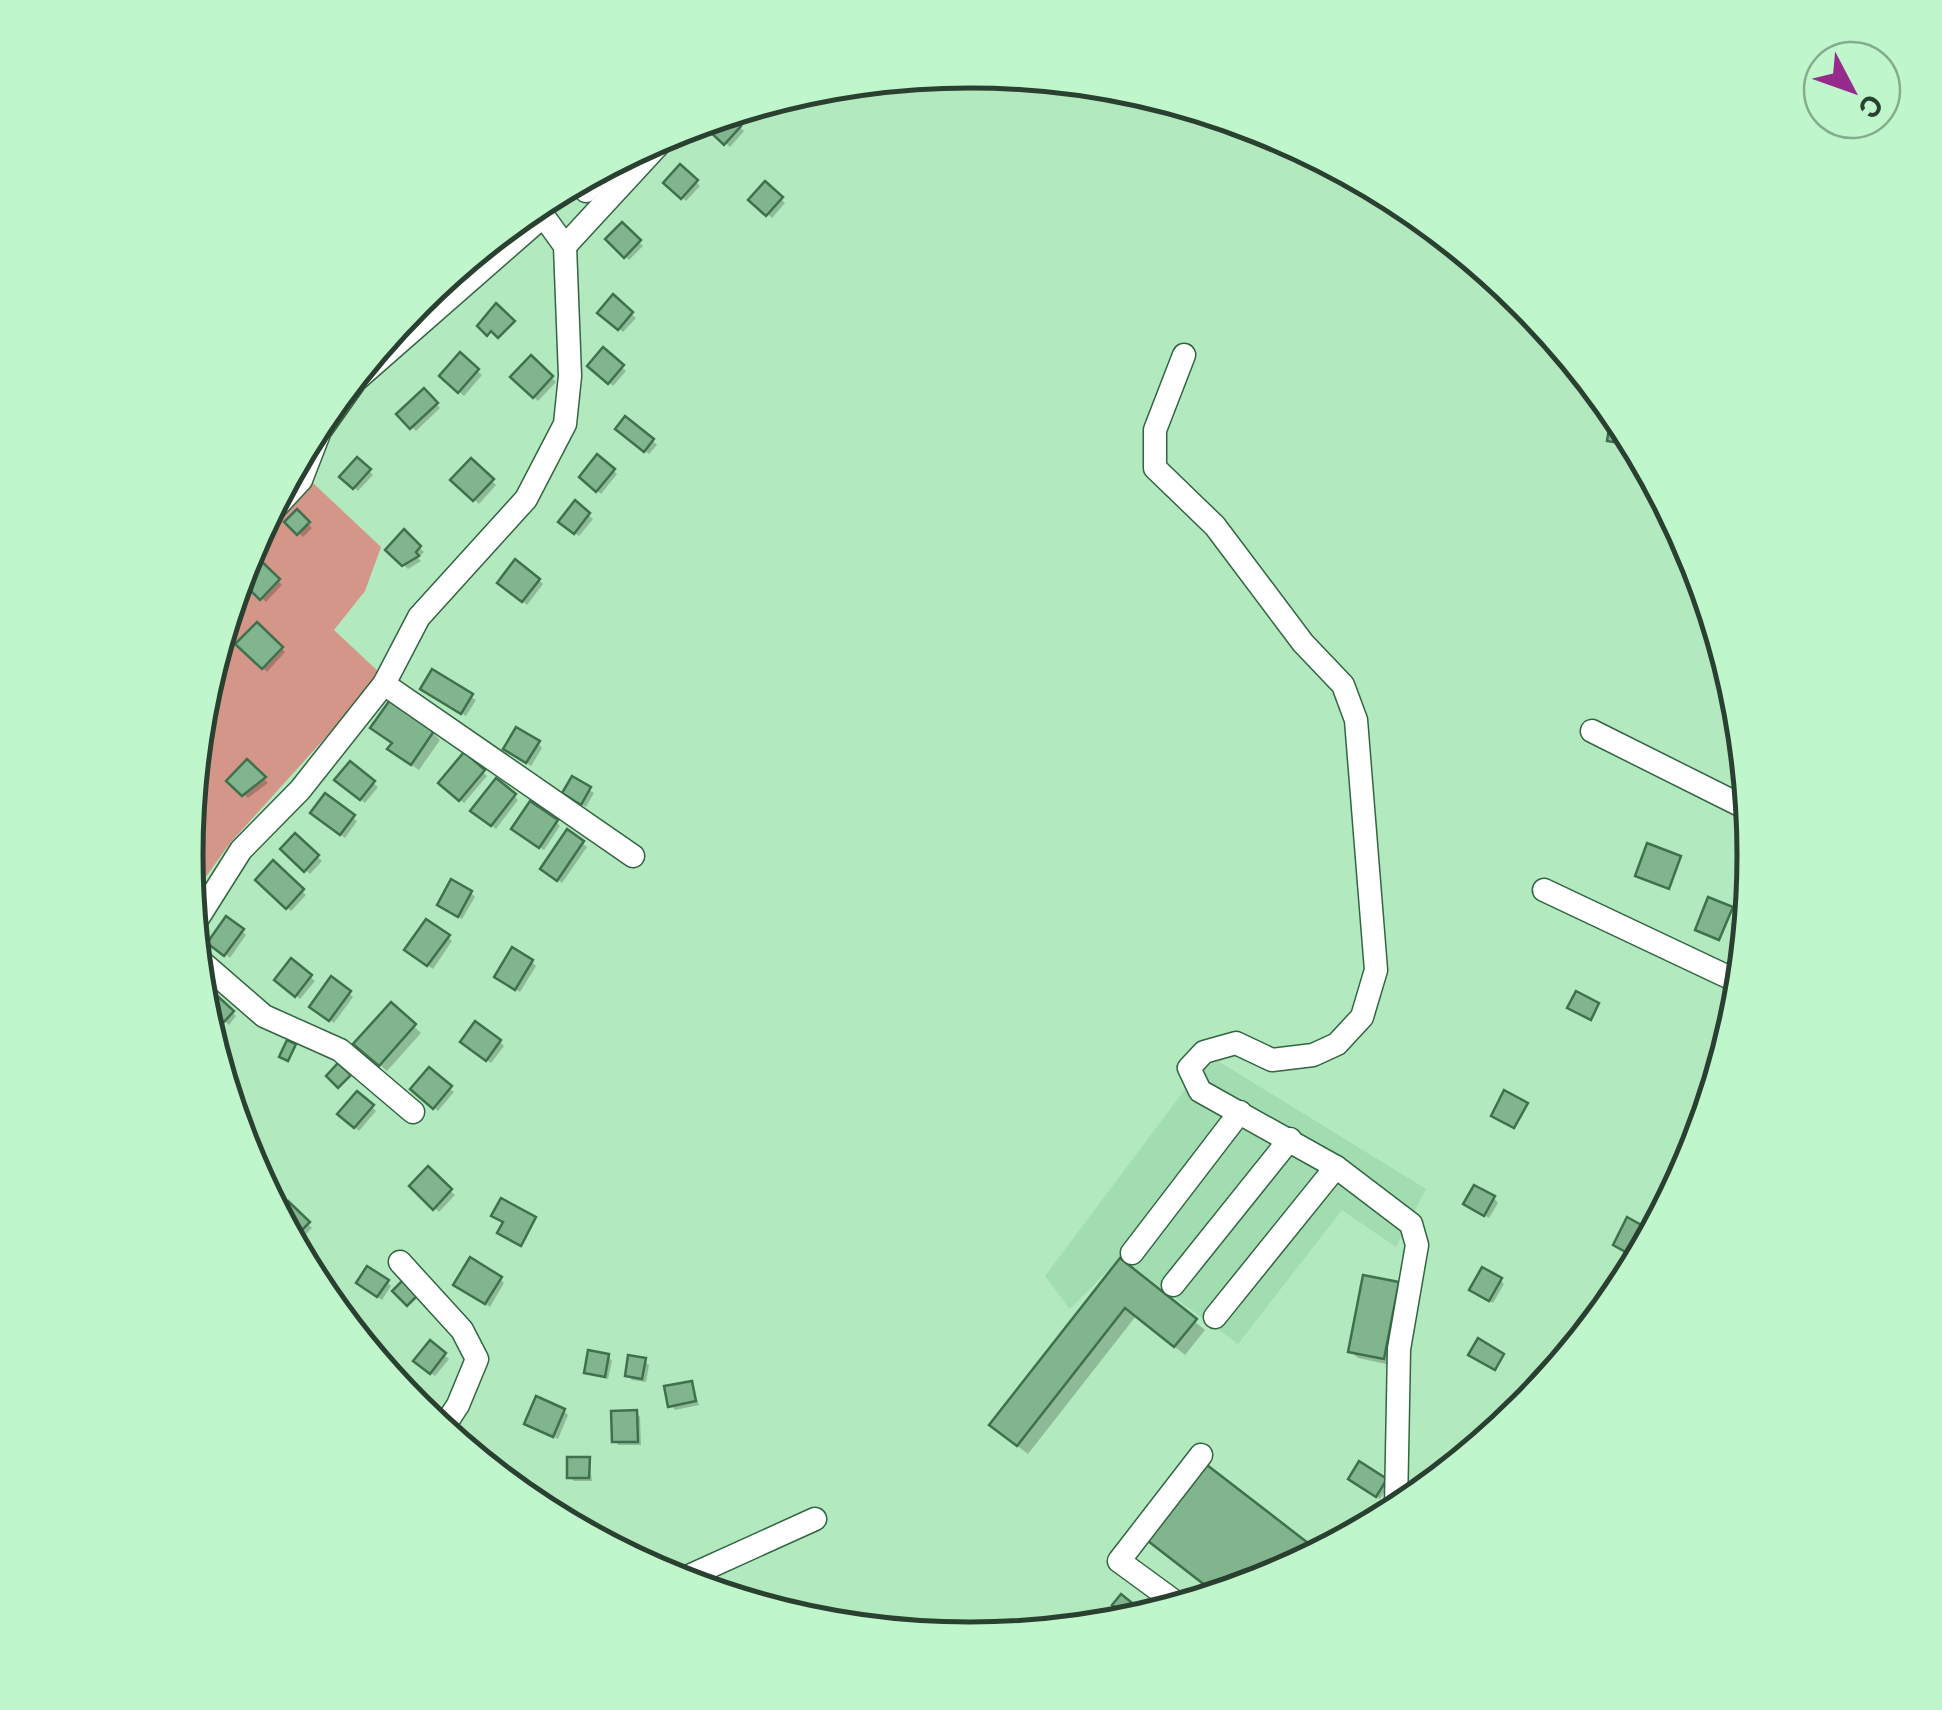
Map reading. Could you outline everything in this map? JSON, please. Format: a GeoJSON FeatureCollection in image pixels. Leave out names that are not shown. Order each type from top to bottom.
{"type":"FeatureCollection","features":[{"type":"Feature","properties":{"kind":"street"},"geometry":{"type":"LineString","coordinates":[[565,246],[642,162]]}},
{"type":"Feature","properties":{"kind":"street"},"geometry":{"type":"LineString","coordinates":[[205,906],[240,850],[300,790],[384,684],[419,617],[526,499],[565,424],[570,376],[565,246],[543,218]]}},
{"type":"Feature","properties":{"kind":"street"},"geometry":{"type":"LineString","coordinates":[[423,317],[467,276]]}},
{"type":"Feature","properties":{"kind":"street"},"geometry":{"type":"LineString","coordinates":[[1184,355],[1155,430],[1155,468],[1215,526],[1303,643],[1343,685],[1356,720],[1376,970],[1362,1017],[1337,1044],[1314,1054],[1272,1060],[1236,1043],[1204,1052],[1189,1068],[1200,1091],[1336,1167],[1412,1224],[1416,1245],[1399,1349],[1396,1493]]}},
{"type":"Feature","properties":{"kind":"street"},"geometry":{"type":"LineString","coordinates":[[384,684],[633,856]]}},
{"type":"Feature","properties":{"kind":"street"},"geometry":{"type":"LineString","coordinates":[[1592,731],[1737,804]]}},
{"type":"Feature","properties":{"kind":"street"},"geometry":{"type":"LineString","coordinates":[[1544,890],[1728,977]]}},
{"type":"Feature","properties":{"kind":"street"},"geometry":{"type":"LineString","coordinates":[[213,971],[264,1016],[340,1050],[413,1112]]}},
{"type":"Feature","properties":{"kind":"street"},"geometry":{"type":"LineString","coordinates":[[1132,1253],[1240,1112]]}},
{"type":"Feature","properties":{"kind":"street"},"geometry":{"type":"LineString","coordinates":[[1173,1285],[1290,1140]]}},
{"type":"Feature","properties":{"kind":"street"},"geometry":{"type":"LineString","coordinates":[[1215,1317],[1336,1167]]}},
{"type":"Feature","properties":{"kind":"street"},"geometry":{"type":"LineString","coordinates":[[400,1262],[462,1330],[477,1359],[450,1418]]}},
{"type":"Feature","properties":{"kind":"street"},"geometry":{"type":"LineString","coordinates":[[1167,1597],[1119,1561],[1201,1454]]}},
{"type":"Feature","properties":{"kind":"street"},"geometry":{"type":"LineString","coordinates":[[698,1572],[815,1519]]}},
{"type":"Feature","properties":{"kind":"shaded area"},"geometry":{"type":"Polygon","coordinates":[[[313,483],[381,547],[365,591],[334,630],[382,675],[230,843],[204,879],[205,805],[218,705],[244,608],[284,513],[313,483]]]}},
{"type":"Feature","properties":{"kind":"shaded area"},"geometry":{"type":"Polygon","coordinates":[[[1210,1056],[1426,1189],[1396,1247],[1342,1210],[1238,1344],[1120,1258],[1070,1309],[1045,1276],[1210,1056]]]}},
{"type":"Feature","properties":{"kind":"building"},"geometry":{"type":"Polygon","coordinates":[[[739,124],[741,126],[724,145],[711,133],[739,124]]]}},
{"type":"Feature","properties":{"kind":"building"},"geometry":{"type":"Polygon","coordinates":[[[680,164],[698,180],[681,199],[663,183],[680,164]]]}},
{"type":"Feature","properties":{"kind":"building"},"geometry":{"type":"Polygon","coordinates":[[[765,181],[783,197],[766,216],[748,200],[765,181]]]}},
{"type":"Feature","properties":{"kind":"building"},"geometry":{"type":"Polygon","coordinates":[[[622,222],[641,240],[624,258],[605,239],[622,222]]]}},
{"type":"Feature","properties":{"kind":"building"},"geometry":{"type":"Polygon","coordinates":[[[613,294],[633,312],[618,330],[597,313],[613,294]]]}},
{"type":"Feature","properties":{"kind":"building"},"geometry":{"type":"Polygon","coordinates":[[[496,303],[515,321],[498,338],[491,331],[487,336],[477,326],[496,303]]]}},
{"type":"Feature","properties":{"kind":"building"},"geometry":{"type":"Polygon","coordinates":[[[603,347],[624,365],[608,384],[587,366],[603,347]]]}},
{"type":"Feature","properties":{"kind":"building"},"geometry":{"type":"Polygon","coordinates":[[[460,352],[479,369],[458,393],[439,376],[460,352]]]}},
{"type":"Feature","properties":{"kind":"building"},"geometry":{"type":"Polygon","coordinates":[[[531,355],[553,376],[533,398],[510,377],[531,355]]]}},
{"type":"Feature","properties":{"kind":"building"},"geometry":{"type":"Polygon","coordinates":[[[424,388],[438,403],[410,429],[396,414],[424,388]]]}},
{"type":"Feature","properties":{"kind":"building"},"geometry":{"type":"Polygon","coordinates":[[[625,416],[654,439],[644,452],[615,429],[625,416]]]}},
{"type":"Feature","properties":{"kind":"building"},"geometry":{"type":"Polygon","coordinates":[[[1609,429],[1618,443],[1607,441],[1609,429]]]}},
{"type":"Feature","properties":{"kind":"building"},"geometry":{"type":"Polygon","coordinates":[[[597,454],[615,469],[596,492],[579,477],[597,454]]]}},
{"type":"Feature","properties":{"kind":"building"},"geometry":{"type":"Polygon","coordinates":[[[357,457],[371,469],[353,489],[339,477],[357,457]]]}},
{"type":"Feature","properties":{"kind":"building"},"geometry":{"type":"Polygon","coordinates":[[[471,458],[494,479],[473,501],[450,480],[471,458]]]}},
{"type":"Feature","properties":{"kind":"building"},"geometry":{"type":"Polygon","coordinates":[[[575,500],[590,513],[574,534],[558,522],[575,500]]]}},
{"type":"Feature","properties":{"kind":"building"},"geometry":{"type":"Polygon","coordinates":[[[297,509],[310,522],[297,535],[284,522],[297,509]]]}},
{"type":"Feature","properties":{"kind":"building"},"geometry":{"type":"Polygon","coordinates":[[[404,529],[421,546],[416,552],[419,556],[402,566],[385,550],[404,529]]]}},
{"type":"Feature","properties":{"kind":"building"},"geometry":{"type":"Polygon","coordinates":[[[515,559],[540,579],[522,602],[497,583],[515,559]]]}},
{"type":"Feature","properties":{"kind":"building"},"geometry":{"type":"Polygon","coordinates":[[[262,562],[280,579],[260,600],[251,591],[262,562]]]}},
{"type":"Feature","properties":{"kind":"building"},"geometry":{"type":"Polygon","coordinates":[[[257,622],[283,647],[262,669],[235,644],[257,622]]]}},
{"type":"Feature","properties":{"kind":"building"},"geometry":{"type":"Polygon","coordinates":[[[432,669],[473,694],[461,714],[420,689],[432,669]]]}},
{"type":"Feature","properties":{"kind":"building"},"geometry":{"type":"Polygon","coordinates":[[[390,700],[434,731],[411,765],[387,749],[392,743],[370,728],[390,700]]]}},
{"type":"Feature","properties":{"kind":"building"},"geometry":{"type":"Polygon","coordinates":[[[516,727],[540,741],[526,763],[503,749],[516,727]]]}},
{"type":"Feature","properties":{"kind":"building"},"geometry":{"type":"Polygon","coordinates":[[[464,752],[485,770],[459,801],[438,783],[464,752]]]}},
{"type":"Feature","properties":{"kind":"building"},"geometry":{"type":"Polygon","coordinates":[[[247,759],[266,777],[242,796],[226,781],[247,759]]]}},
{"type":"Feature","properties":{"kind":"building"},"geometry":{"type":"Polygon","coordinates":[[[350,761],[375,781],[360,800],[334,780],[350,761]]]}},
{"type":"Feature","properties":{"kind":"building"},"geometry":{"type":"Polygon","coordinates":[[[572,776],[591,787],[581,805],[562,793],[572,776]]]}},
{"type":"Feature","properties":{"kind":"building"},"geometry":{"type":"Polygon","coordinates":[[[496,778],[516,794],[491,826],[470,811],[496,778]]]}},
{"type":"Feature","properties":{"kind":"building"},"geometry":{"type":"Polygon","coordinates":[[[325,793],[355,815],[340,835],[310,813],[325,793]]]}},
{"type":"Feature","properties":{"kind":"building"},"geometry":{"type":"Polygon","coordinates":[[[530,801],[558,820],[539,848],[511,829],[530,801]]]}},
{"type":"Feature","properties":{"kind":"building"},"geometry":{"type":"Polygon","coordinates":[[[567,829],[584,841],[557,881],[540,869],[567,829]]]}},
{"type":"Feature","properties":{"kind":"building"},"geometry":{"type":"Polygon","coordinates":[[[295,833],[319,855],[304,872],[280,849],[295,833]]]}},
{"type":"Feature","properties":{"kind":"building"},"geometry":{"type":"Polygon","coordinates":[[[1647,843],[1681,856],[1669,889],[1635,876],[1647,843]]]}},
{"type":"Feature","properties":{"kind":"building"},"geometry":{"type":"Polygon","coordinates":[[[273,860],[304,889],[286,909],[255,880],[273,860]]]}},
{"type":"Feature","properties":{"kind":"building"},"geometry":{"type":"Polygon","coordinates":[[[451,879],[472,891],[458,917],[437,905],[451,879]]]}},
{"type":"Feature","properties":{"kind":"building"},"geometry":{"type":"Polygon","coordinates":[[[1708,897],[1733,907],[1719,940],[1695,930],[1708,897]]]}},
{"type":"Feature","properties":{"kind":"building"},"geometry":{"type":"Polygon","coordinates":[[[226,916],[244,929],[224,956],[209,941],[226,916]]]}},
{"type":"Feature","properties":{"kind":"building"},"geometry":{"type":"Polygon","coordinates":[[[426,919],[450,935],[427,966],[404,950],[426,919]]]}},
{"type":"Feature","properties":{"kind":"building"},"geometry":{"type":"Polygon","coordinates":[[[512,947],[533,960],[515,990],[494,977],[512,947]]]}},
{"type":"Feature","properties":{"kind":"building"},"geometry":{"type":"Polygon","coordinates":[[[291,958],[312,975],[295,997],[274,980],[291,958]]]}},
{"type":"Feature","properties":{"kind":"building"},"geometry":{"type":"Polygon","coordinates":[[[331,976],[351,991],[329,1021],[309,1007],[331,976]]]}},
{"type":"Feature","properties":{"kind":"building"},"geometry":{"type":"Polygon","coordinates":[[[1576,991],[1599,1003],[1591,1020],[1567,1008],[1576,991]]]}},
{"type":"Feature","properties":{"kind":"building"},"geometry":{"type":"Polygon","coordinates":[[[216,995],[234,1011],[223,1023],[218,1005],[216,995]]]}},
{"type":"Feature","properties":{"kind":"building"},"geometry":{"type":"Polygon","coordinates":[[[391,1002],[416,1024],[379,1066],[353,1044],[391,1002]]]}},
{"type":"Feature","properties":{"kind":"building"},"geometry":{"type":"Polygon","coordinates":[[[475,1021],[501,1040],[486,1061],[460,1042],[475,1021]]]}},
{"type":"Feature","properties":{"kind":"building"},"geometry":{"type":"Polygon","coordinates":[[[287,1040],[296,1044],[288,1061],[279,1057],[287,1040]]]}},
{"type":"Feature","properties":{"kind":"building"},"geometry":{"type":"Polygon","coordinates":[[[338,1063],[351,1075],[338,1088],[326,1076],[338,1063]]]}},
{"type":"Feature","properties":{"kind":"building"},"geometry":{"type":"Polygon","coordinates":[[[429,1067],[452,1086],[433,1109],[410,1089],[429,1067]]]}},
{"type":"Feature","properties":{"kind":"building"},"geometry":{"type":"Polygon","coordinates":[[[1504,1090],[1528,1103],[1514,1128],[1491,1116],[1504,1090]]]}},
{"type":"Feature","properties":{"kind":"building"},"geometry":{"type":"Polygon","coordinates":[[[357,1091],[374,1105],[354,1128],[337,1114],[357,1091]]]}},
{"type":"Feature","properties":{"kind":"building"},"geometry":{"type":"Polygon","coordinates":[[[428,1166],[452,1189],[433,1210],[409,1186],[428,1166]]]}},
{"type":"Feature","properties":{"kind":"building"},"geometry":{"type":"Polygon","coordinates":[[[1474,1185],[1495,1196],[1484,1216],[1463,1204],[1474,1185]]]}},
{"type":"Feature","properties":{"kind":"building"},"geometry":{"type":"Polygon","coordinates":[[[501,1198],[536,1217],[521,1246],[497,1233],[503,1222],[491,1216],[501,1198]]]}},
{"type":"Feature","properties":{"kind":"building"},"geometry":{"type":"Polygon","coordinates":[[[287,1202],[310,1222],[302,1230],[287,1202]]]}},
{"type":"Feature","properties":{"kind":"building"},"geometry":{"type":"Polygon","coordinates":[[[1627,1217],[1643,1226],[1627,1253],[1613,1245],[1627,1217]]]}},
{"type":"Feature","properties":{"kind":"building"},"geometry":{"type":"Polygon","coordinates":[[[470,1257],[502,1277],[485,1304],[453,1285],[470,1257]]]}},
{"type":"Feature","properties":{"kind":"building"},"geometry":{"type":"Polygon","coordinates":[[[1120,1258],[1197,1319],[1174,1347],[1125,1308],[1017,1446],[989,1425],[1120,1258]]]}},
{"type":"Feature","properties":{"kind":"building"},"geometry":{"type":"Polygon","coordinates":[[[367,1266],[389,1280],[377,1297],[356,1283],[367,1266]]]}},
{"type":"Feature","properties":{"kind":"building"},"geometry":{"type":"Polygon","coordinates":[[[1482,1267],[1502,1278],[1489,1301],[1469,1290],[1482,1267]]]}},
{"type":"Feature","properties":{"kind":"building"},"geometry":{"type":"Polygon","coordinates":[[[1363,1275],[1399,1282],[1384,1359],[1348,1352],[1363,1275]]]}},
{"type":"Feature","properties":{"kind":"building"},"geometry":{"type":"Polygon","coordinates":[[[404,1279],[419,1294],[407,1306],[392,1291],[404,1279]]]}},
{"type":"Feature","properties":{"kind":"building"},"geometry":{"type":"Polygon","coordinates":[[[1478,1338],[1504,1354],[1495,1370],[1468,1355],[1478,1338]]]}},
{"type":"Feature","properties":{"kind":"building"},"geometry":{"type":"Polygon","coordinates":[[[430,1340],[446,1353],[430,1374],[413,1361],[430,1340]]]}},
{"type":"Feature","properties":{"kind":"building"},"geometry":{"type":"Polygon","coordinates":[[[588,1350],[609,1354],[605,1377],[584,1373],[588,1350]]]}},
{"type":"Feature","properties":{"kind":"building"},"geometry":{"type":"Polygon","coordinates":[[[628,1355],[646,1358],[642,1379],[625,1376],[628,1355]]]}},
{"type":"Feature","properties":{"kind":"building"},"geometry":{"type":"Polygon","coordinates":[[[692,1381],[696,1401],[668,1407],[664,1386],[692,1381]]]}},
{"type":"Feature","properties":{"kind":"building"},"geometry":{"type":"Polygon","coordinates":[[[536,1396],[565,1409],[553,1437],[524,1424],[536,1396]]]}},
{"type":"Feature","properties":{"kind":"building"},"geometry":{"type":"Polygon","coordinates":[[[637,1410],[638,1442],[612,1442],[611,1411],[637,1410]]]}},
{"type":"Feature","properties":{"kind":"building"},"geometry":{"type":"Polygon","coordinates":[[[567,1457],[590,1457],[589,1478],[567,1478],[567,1457]]]}},
{"type":"Feature","properties":{"kind":"building"},"geometry":{"type":"Polygon","coordinates":[[[1359,1461],[1387,1479],[1376,1497],[1348,1479],[1359,1461]]]}},
{"type":"Feature","properties":{"kind":"building"},"geometry":{"type":"Polygon","coordinates":[[[1207,1465],[1309,1544],[1206,1586],[1148,1541],[1207,1465]]]}},
{"type":"Feature","properties":{"kind":"building"},"geometry":{"type":"Polygon","coordinates":[[[1121,1594],[1134,1605],[1117,1609],[1112,1605],[1121,1594]]]}}]}
